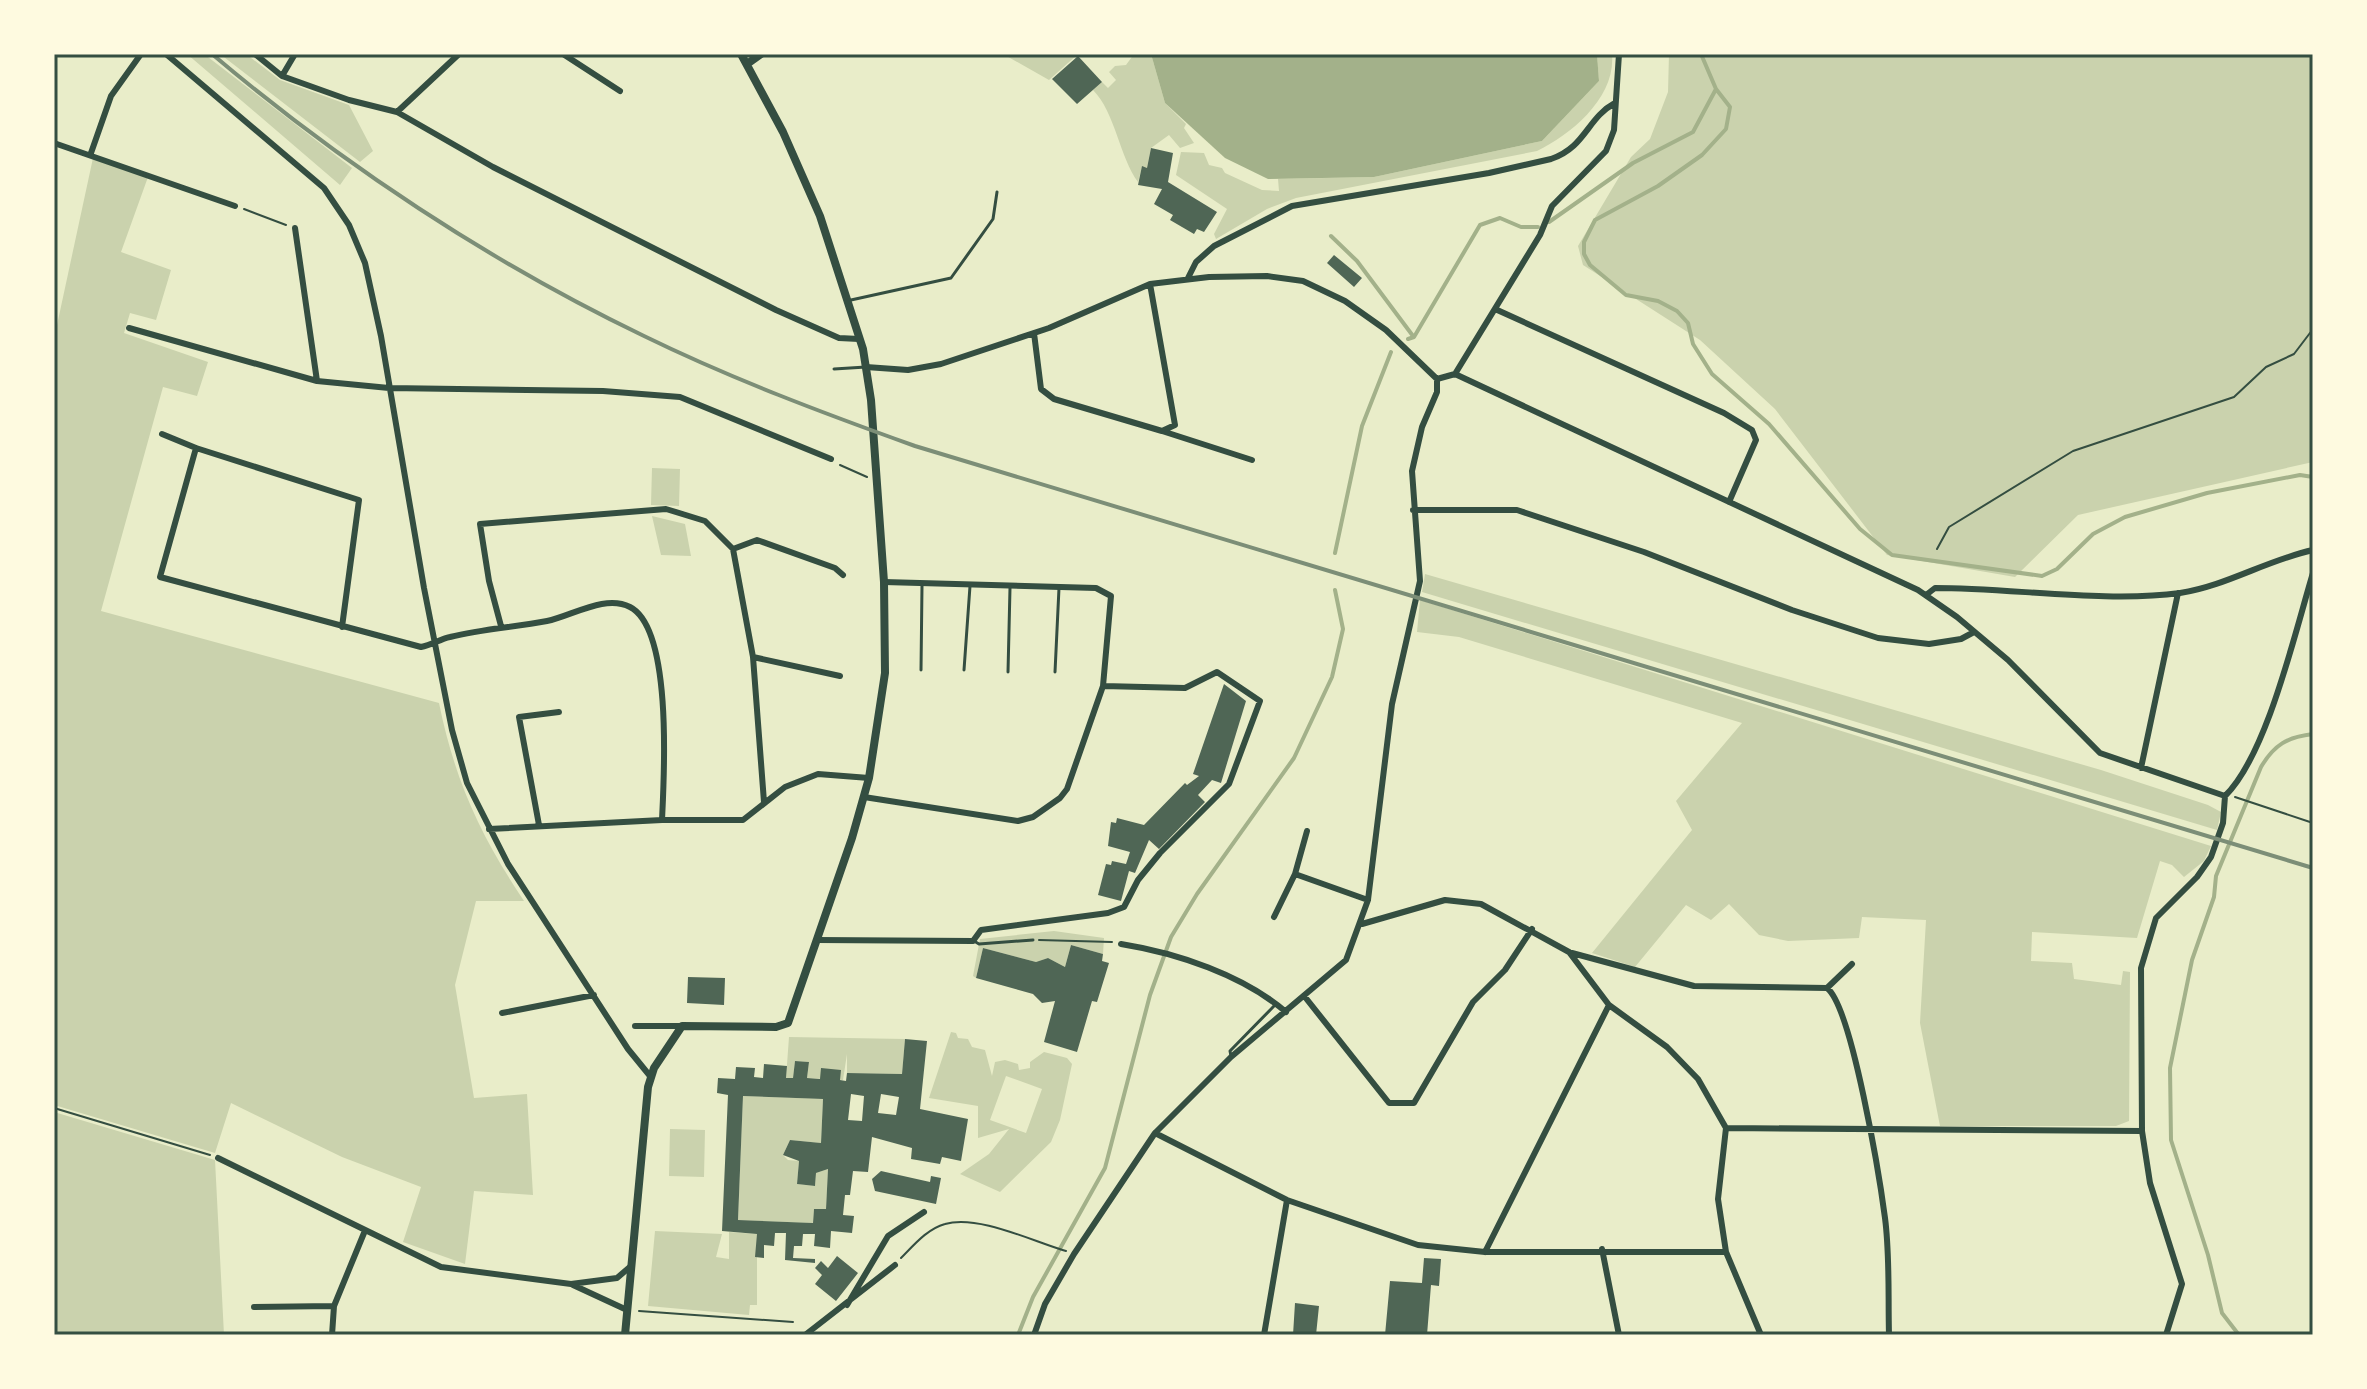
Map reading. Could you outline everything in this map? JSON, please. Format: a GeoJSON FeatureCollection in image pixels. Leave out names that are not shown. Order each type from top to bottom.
{"type":"FeatureCollection","features":[{"type":"Feature","properties":{"kind":"street"},"geometry":{"type":"LineString","coordinates":[[91,153],[111,96],[141,54]]}},
{"type":"Feature","properties":{"kind":"street"},"geometry":{"type":"LineString","coordinates":[[166,54],[324,188],[341,213],[365,263],[436,644],[467,783],[489,829],[594,995],[650,1076]]}},
{"type":"Feature","properties":{"kind":"street"},"geometry":{"type":"LineString","coordinates":[[255,54],[282,76],[349,100],[397,112],[493,167],[776,310],[839,338],[859,339]]}},
{"type":"Feature","properties":{"kind":"street"},"geometry":{"type":"LineString","coordinates":[[282,76],[295,54]]}},
{"type":"Feature","properties":{"kind":"street"},"geometry":{"type":"LineString","coordinates":[[397,112],[459,54]]}},
{"type":"Feature","properties":{"kind":"street"},"geometry":{"type":"LineString","coordinates":[[563,54],[620,91]]}},
{"type":"Feature","properties":{"kind":"street"},"geometry":{"type":"LineString","coordinates":[[635,1026],[776,1027],[788,1023],[864,797],[885,673],[884,582],[866,367],[820,216],[783,132],[741,54]]}},
{"type":"Feature","properties":{"kind":"street"},"geometry":{"type":"LineString","coordinates":[[747,64],[761,54]]}},
{"type":"Feature","properties":{"kind":"street"},"geometry":{"type":"LineString","coordinates":[[1455,374],[1540,235],[1552,206],[1606,151],[1614,130],[1619,54]]}},
{"type":"Feature","properties":{"kind":"street"},"geometry":{"type":"LineString","coordinates":[[1188,278],[1196,262],[1214,246],[1280,210],[1551,159],[1575,148],[1604,111],[1615,103]]}},
{"type":"Feature","properties":{"kind":"street"},"geometry":{"type":"LineString","coordinates":[[54,143],[91,153],[235,206]]}},
{"type":"Feature","properties":{"kind":"street"},"geometry":{"type":"LineString","coordinates":[[295,228],[317,381]]}},
{"type":"Feature","properties":{"kind":"street"},"geometry":{"type":"LineString","coordinates":[[866,367],[930,367],[1034,333],[1150,284],[1188,278],[1280,277],[1315,285],[1386,330],[1437,379],[1437,392],[1415,451],[1413,510],[1420,581],[1390,717],[1368,900],[1362,924],[1346,960],[1231,1057],[1155,1133],[1074,1254],[1045,1304],[1034,1335]]}},
{"type":"Feature","properties":{"kind":"street"},"geometry":{"type":"LineString","coordinates":[[1150,284],[1175,425],[1162,431]]}},
{"type":"Feature","properties":{"kind":"street"},"geometry":{"type":"LineString","coordinates":[[1495,309],[1724,413],[1752,430],[1756,440],[1729,502]]}},
{"type":"Feature","properties":{"kind":"street"},"geometry":{"type":"LineString","coordinates":[[129,328],[317,381],[389,388],[603,391],[680,397],[831,459]]}},
{"type":"Feature","properties":{"kind":"street"},"geometry":{"type":"LineString","coordinates":[[1034,333],[1041,389],[1047,394],[1252,460]]}},
{"type":"Feature","properties":{"kind":"street"},"geometry":{"type":"LineString","coordinates":[[1437,379],[1455,374],[1926,595],[2031,682],[2096,750],[2225,796]]}},
{"type":"Feature","properties":{"kind":"street"},"geometry":{"type":"LineString","coordinates":[[162,434],[196,448],[359,500],[342,627]]}},
{"type":"Feature","properties":{"kind":"street"},"geometry":{"type":"LineString","coordinates":[[196,448],[160,577],[421,647],[436,644],[445,638],[501,626],[548,621],[604,604],[629,606],[639,614],[653,640],[661,685],[665,760],[662,820]]}},
{"type":"Feature","properties":{"kind":"street"},"geometry":{"type":"LineString","coordinates":[[501,626],[489,581],[480,524],[666,509],[705,521],[733,549],[753,657],[764,802]]}},
{"type":"Feature","properties":{"kind":"street"},"geometry":{"type":"LineString","coordinates":[[1413,510],[1517,510],[1644,552],[1792,610],[1878,638],[1945,643],[1974,632]]}},
{"type":"Feature","properties":{"kind":"street"},"geometry":{"type":"LineString","coordinates":[[733,549],[757,540],[835,568],[843,575]]}},
{"type":"Feature","properties":{"kind":"street"},"geometry":{"type":"LineString","coordinates":[[1926,595],[1935,588],[2119,595],[2178,593],[2220,583],[2313,550]]}},
{"type":"Feature","properties":{"kind":"street"},"geometry":{"type":"LineString","coordinates":[[2166,1335],[2182,1284],[2150,1183],[2142,1131],[2139,984],[2145,948],[2161,909],[2197,877],[2211,857],[2223,823],[2225,796],[2237,784],[2264,726],[2313,573]]}},
{"type":"Feature","properties":{"kind":"street"},"geometry":{"type":"LineString","coordinates":[[864,797],[998,819],[1018,821],[1033,817],[1067,789],[1103,686],[1112,603],[1105,590],[1010,583],[884,582]]}},
{"type":"Feature","properties":{"kind":"street"},"geometry":{"type":"LineString","coordinates":[[2141,768],[2178,593]]}},
{"type":"Feature","properties":{"kind":"street"},"geometry":{"type":"LineString","coordinates":[[753,657],[840,676]]}},
{"type":"Feature","properties":{"kind":"street"},"geometry":{"type":"LineString","coordinates":[[817,940],[973,941],[981,930],[1108,913],[1124,907],[1149,866],[1229,784],[1260,701],[1217,672],[1185,688],[1103,686]]}},
{"type":"Feature","properties":{"kind":"street"},"geometry":{"type":"LineString","coordinates":[[539,825],[519,717],[559,712]]}},
{"type":"Feature","properties":{"kind":"street"},"geometry":{"type":"LineString","coordinates":[[489,829],[662,820],[743,820],[785,787],[818,774],[869,778]]}},
{"type":"Feature","properties":{"kind":"street"},"geometry":{"type":"LineString","coordinates":[[1274,917],[1295,874],[1307,831]]}},
{"type":"Feature","properties":{"kind":"street"},"geometry":{"type":"LineString","coordinates":[[1295,874],[1368,900]]}},
{"type":"Feature","properties":{"kind":"street"},"geometry":{"type":"LineString","coordinates":[[1362,924],[1422,904],[1464,900],[1481,904],[1532,929],[1569,952],[1694,986],[1827,988],[1852,964]]}},
{"type":"Feature","properties":{"kind":"street"},"geometry":{"type":"LineString","coordinates":[[1305,997],[1389,1103],[1414,1103],[1473,1002],[1505,970],[1532,929]]}},
{"type":"Feature","properties":{"kind":"street"},"geometry":{"type":"LineString","coordinates":[[1121,944],[1161,953],[1237,981],[1286,1012]]}},
{"type":"Feature","properties":{"kind":"street"},"geometry":{"type":"LineString","coordinates":[[1569,952],[1609,1005],[1667,1047],[1698,1079],[1726,1128],[1718,1199],[1726,1252],[1761,1335]]}},
{"type":"Feature","properties":{"kind":"street"},"geometry":{"type":"LineString","coordinates":[[1827,988],[1842,1011],[1871,1131],[1885,1221],[1889,1335]]}},
{"type":"Feature","properties":{"kind":"street"},"geometry":{"type":"LineString","coordinates":[[502,1013],[594,995]]}},
{"type":"Feature","properties":{"kind":"street"},"geometry":{"type":"LineString","coordinates":[[1485,1252],[1609,1005]]}},
{"type":"Feature","properties":{"kind":"street"},"geometry":{"type":"LineString","coordinates":[[625,1335],[650,1076],[682,1026]]}},
{"type":"Feature","properties":{"kind":"street"},"geometry":{"type":"LineString","coordinates":[[1726,1128],[2142,1131]]}},
{"type":"Feature","properties":{"kind":"street"},"geometry":{"type":"LineString","coordinates":[[1155,1133],[1287,1200],[1418,1245],[1485,1252],[1602,1249],[1726,1252]]}},
{"type":"Feature","properties":{"kind":"street"},"geometry":{"type":"LineString","coordinates":[[218,1158],[364,1233],[441,1267],[571,1284],[617,1278],[631,1266]]}},
{"type":"Feature","properties":{"kind":"street"},"geometry":{"type":"LineString","coordinates":[[1264,1335],[1287,1200]]}},
{"type":"Feature","properties":{"kind":"street"},"geometry":{"type":"LineString","coordinates":[[847,1305],[888,1236],[924,1212]]}},
{"type":"Feature","properties":{"kind":"street"},"geometry":{"type":"LineString","coordinates":[[332,1335],[334,1306],[364,1233]]}},
{"type":"Feature","properties":{"kind":"street"},"geometry":{"type":"LineString","coordinates":[[1602,1249],[1619,1335]]}},
{"type":"Feature","properties":{"kind":"street"},"geometry":{"type":"LineString","coordinates":[[805,1335],[895,1265]]}},
{"type":"Feature","properties":{"kind":"street"},"geometry":{"type":"LineString","coordinates":[[571,1284],[627,1310]]}},
{"type":"Feature","properties":{"kind":"street"},"geometry":{"type":"LineString","coordinates":[[254,1307],[334,1306]]}},
{"type":"Feature","properties":{"kind":"lane"},"geometry":{"type":"LineString","coordinates":[[847,301],[951,278],[993,219],[997,192]]}},
{"type":"Feature","properties":{"kind":"lane"},"geometry":{"type":"LineString","coordinates":[[834,369],[866,367]]}},
{"type":"Feature","properties":{"kind":"lane"},"geometry":{"type":"LineString","coordinates":[[921,670],[923,582]]}},
{"type":"Feature","properties":{"kind":"lane"},"geometry":{"type":"LineString","coordinates":[[964,670],[970,582]]}},
{"type":"Feature","properties":{"kind":"lane"},"geometry":{"type":"LineString","coordinates":[[1008,672],[1010,583]]}},
{"type":"Feature","properties":{"kind":"lane"},"geometry":{"type":"LineString","coordinates":[[1055,672],[1059,586]]}},
{"type":"Feature","properties":{"kind":"lane"},"geometry":{"type":"LineString","coordinates":[[973,941],[979,944],[1033,940]]}},
{"type":"Feature","properties":{"kind":"lane"},"geometry":{"type":"LineString","coordinates":[[1231,1057],[1230,1051],[1276,1003]]}},
{"type":"Feature","properties":{"kind":"path"},"geometry":{"type":"LineString","coordinates":[[235,206],[295,228]]}},
{"type":"Feature","properties":{"kind":"path"},"geometry":{"type":"LineString","coordinates":[[1937,549],[1949,527],[2073,451],[2234,397],[2266,367],[2294,354],[2313,329]]}},
{"type":"Feature","properties":{"kind":"path"},"geometry":{"type":"LineString","coordinates":[[831,459],[859,474],[876,473]]}},
{"type":"Feature","properties":{"kind":"path"},"geometry":{"type":"LineString","coordinates":[[2242,797],[2313,823]]}},
{"type":"Feature","properties":{"kind":"path"},"geometry":{"type":"LineString","coordinates":[[1033,940],[1076,939],[1121,944]]}},
{"type":"Feature","properties":{"kind":"path"},"geometry":{"type":"LineString","coordinates":[[54,1108],[218,1158]]}},
{"type":"Feature","properties":{"kind":"path"},"geometry":{"type":"LineString","coordinates":[[895,1265],[922,1236],[947,1223],[1000,1227],[1074,1254]]}},
{"type":"Feature","properties":{"kind":"path"},"geometry":{"type":"LineString","coordinates":[[627,1310],[793,1322]]}},
{"type":"Feature","properties":{"kind":"shaded area"},"geometry":{"type":"Polygon","coordinates":[[[187,54],[204,54],[352,168],[340,185],[187,54]]]}},
{"type":"Feature","properties":{"kind":"shaded area"},"geometry":{"type":"Polygon","coordinates":[[[220,54],[246,54],[280,80],[349,105],[373,151],[360,162],[220,54]]]}},
{"type":"Feature","properties":{"kind":"shaded area"},"geometry":{"type":"Polygon","coordinates":[[[1003,54],[1078,54],[1049,80],[1003,54]]]}},
{"type":"Feature","properties":{"kind":"shaded area"},"geometry":{"type":"Polygon","coordinates":[[[1134,54],[1151,54],[1165,103],[1186,124],[1184,128],[1194,143],[1180,148],[1169,135],[1151,148],[1147,168],[1142,167],[1138,182],[1126,161],[1107,110],[1093,90],[1102,82],[1108,88],[1116,80],[1109,72],[1115,66],[1126,65],[1134,54]]]}},
{"type":"Feature","properties":{"kind":"shaded area"},"geometry":{"type":"Polygon","coordinates":[[[1151,54],[1597,54],[1599,81],[1542,141],[1374,177],[1268,179],[1225,158],[1165,103],[1151,54]]]}},
{"type":"Feature","properties":{"kind":"shaded area"},"geometry":{"type":"Polygon","coordinates":[[[1597,54],[1612,54],[1607,85],[1599,99],[1564,135],[1537,151],[1296,198],[1267,209],[1216,239],[1214,234],[1227,209],[1176,175],[1181,152],[1204,153],[1209,165],[1222,168],[1225,173],[1262,190],[1279,191],[1278,179],[1374,177],[1542,141],[1599,81],[1597,54]]]}},
{"type":"Feature","properties":{"kind":"shaded area"},"geometry":{"type":"Polygon","coordinates":[[[1669,54],[2313,54],[2313,462],[2078,515],[2015,577],[1887,555],[1775,409],[1700,340],[1583,265],[1578,246],[1631,157],[1650,139],[1668,92],[1669,54]]]}},
{"type":"Feature","properties":{"kind":"shaded area"},"geometry":{"type":"Polygon","coordinates":[[[93,158],[148,177],[121,252],[171,270],[156,320],[130,313],[124,333],[208,362],[197,396],[163,387],[101,611],[439,703],[461,783],[494,853],[524,901],[476,901],[455,985],[474,1098],[527,1094],[533,1195],[474,1191],[465,1264],[403,1242],[421,1187],[342,1157],[231,1103],[215,1153],[54,1105],[54,339],[93,158]]]}},
{"type":"Feature","properties":{"kind":"shaded area"},"geometry":{"type":"Polygon","coordinates":[[[652,468],[680,469],[679,506],[651,505],[652,468]]]}},
{"type":"Feature","properties":{"kind":"shaded area"},"geometry":{"type":"Polygon","coordinates":[[[652,516],[685,524],[691,556],[661,555],[652,516]]]}},
{"type":"Feature","properties":{"kind":"shaded area"},"geometry":{"type":"Polygon","coordinates":[[[1425,574],[2101,770],[2208,805],[2221,812],[2217,830],[1422,592],[1425,574]]]}},
{"type":"Feature","properties":{"kind":"shaded area"},"geometry":{"type":"Polygon","coordinates":[[[1420,600],[2211,846],[2204,861],[2184,877],[2172,865],[2160,861],[2137,938],[2032,932],[2031,961],[2072,963],[2074,979],[2121,985],[2123,971],[2130,972],[2129,1121],[2116,1126],[1940,1126],[1920,1023],[1926,920],[1862,917],[1859,938],[1788,941],[1759,935],[1729,904],[1711,920],[1686,905],[1635,967],[1592,953],[1692,830],[1676,801],[1742,723],[1459,637],[1417,632],[1420,600]]]}},
{"type":"Feature","properties":{"kind":"shaded area"},"geometry":{"type":"Polygon","coordinates":[[[1054,931],[1104,938],[1103,954],[1071,945],[1065,967],[1048,958],[1036,962],[983,948],[976,978],[973,976],[980,939],[1054,931]]]}},
{"type":"Feature","properties":{"kind":"shaded area"},"geometry":{"type":"Polygon","coordinates":[[[951,1032],[956,1033],[958,1038],[968,1039],[972,1047],[985,1050],[992,1076],[995,1062],[1005,1060],[1018,1064],[1019,1070],[1030,1068],[1030,1062],[1044,1052],[1067,1058],[1072,1064],[1060,1120],[1051,1142],[1000,1192],[960,1174],[989,1154],[1009,1129],[978,1138],[978,1106],[929,1098],[951,1032]],[[1006,1076],[990,1120],[1026,1133],[1042,1089],[1006,1076]]]}},
{"type":"Feature","properties":{"kind":"shaded area"},"geometry":{"type":"Polygon","coordinates":[[[789,1037],[905,1039],[902,1074],[847,1073],[847,1054],[843,1080],[807,1078],[809,1062],[795,1061],[793,1078],[786,1078],[789,1037]]]}},
{"type":"Feature","properties":{"kind":"shaded area"},"geometry":{"type":"Polygon","coordinates":[[[743,1096],[823,1099],[821,1143],[790,1140],[783,1155],[788,1160],[799,1161],[797,1184],[815,1186],[816,1173],[828,1169],[826,1209],[814,1209],[813,1223],[738,1220],[743,1096]]]}},
{"type":"Feature","properties":{"kind":"shaded area"},"geometry":{"type":"Polygon","coordinates":[[[54,1112],[215,1160],[224,1335],[54,1335],[54,1112]]]}},
{"type":"Feature","properties":{"kind":"shaded area"},"geometry":{"type":"Polygon","coordinates":[[[670,1129],[705,1130],[704,1177],[669,1176],[670,1129]]]}},
{"type":"Feature","properties":{"kind":"shaded area"},"geometry":{"type":"Polygon","coordinates":[[[655,1231],[722,1234],[716,1257],[729,1259],[729,1232],[757,1234],[757,1305],[750,1305],[749,1315],[648,1306],[655,1231]]]}},
{"type":"Feature","properties":{"kind":"building"},"geometry":{"type":"Polygon","coordinates":[[[1078,56],[1102,82],[1077,104],[1052,79],[1078,56]]]}},
{"type":"Feature","properties":{"kind":"building"},"geometry":{"type":"Polygon","coordinates":[[[1151,148],[1173,153],[1168,182],[1217,212],[1204,232],[1197,229],[1194,234],[1170,220],[1173,215],[1154,204],[1162,189],[1138,185],[1142,166],[1147,168],[1151,148]]]}},
{"type":"Feature","properties":{"kind":"building"},"geometry":{"type":"Polygon","coordinates":[[[1334,255],[1362,278],[1354,287],[1327,263],[1334,255]]]}},
{"type":"Feature","properties":{"kind":"building"},"geometry":{"type":"Polygon","coordinates":[[[1224,684],[1246,701],[1221,783],[1212,780],[1198,795],[1205,802],[1159,849],[1149,840],[1135,873],[1129,871],[1121,901],[1098,895],[1106,864],[1111,865],[1112,861],[1126,864],[1130,852],[1108,846],[1111,822],[1116,823],[1117,818],[1144,825],[1185,783],[1187,785],[1199,776],[1193,774],[1224,684]]]}},
{"type":"Feature","properties":{"kind":"building"},"geometry":{"type":"Polygon","coordinates":[[[1071,945],[1103,954],[1102,961],[1109,963],[1097,1002],[1092,1001],[1077,1052],[1044,1042],[1055,1001],[1042,1003],[1033,994],[976,978],[983,948],[1036,962],[1048,958],[1065,967],[1071,945]]]}},
{"type":"Feature","properties":{"kind":"building"},"geometry":{"type":"Polygon","coordinates":[[[688,977],[725,978],[724,1005],[687,1003],[688,977]]]}},
{"type":"Feature","properties":{"kind":"building"},"geometry":{"type":"Polygon","coordinates":[[[905,1039],[927,1041],[920,1109],[968,1119],[961,1161],[942,1157],[940,1164],[911,1159],[912,1148],[872,1137],[868,1172],[853,1171],[850,1195],[845,1195],[843,1215],[854,1216],[852,1233],[831,1231],[830,1248],[814,1246],[815,1234],[803,1234],[802,1246],[794,1246],[793,1258],[815,1259],[815,1263],[785,1260],[786,1233],[775,1233],[774,1246],[764,1245],[764,1258],[755,1257],[757,1234],[722,1231],[728,1095],[717,1093],[718,1078],[735,1079],[736,1067],[755,1068],[754,1077],[763,1078],[764,1064],[787,1066],[786,1078],[793,1078],[795,1061],[809,1062],[807,1078],[820,1079],[821,1068],[841,1070],[840,1080],[846,1081],[847,1073],[902,1074],[905,1039]],[[851,1094],[848,1120],[862,1121],[864,1096],[851,1094]],[[881,1094],[878,1113],[896,1115],[899,1097],[881,1094]],[[743,1096],[738,1220],[813,1223],[814,1209],[826,1209],[828,1169],[816,1173],[815,1186],[797,1184],[799,1161],[783,1155],[790,1140],[821,1143],[823,1099],[743,1096]]]}},
{"type":"Feature","properties":{"kind":"building"},"geometry":{"type":"Polygon","coordinates":[[[881,1171],[930,1182],[931,1176],[941,1178],[936,1204],[875,1191],[872,1179],[881,1171]]]}},
{"type":"Feature","properties":{"kind":"building"},"geometry":{"type":"Polygon","coordinates":[[[837,1256],[858,1273],[836,1301],[815,1284],[822,1275],[815,1268],[821,1261],[828,1268],[837,1256]]]}},
{"type":"Feature","properties":{"kind":"building"},"geometry":{"type":"Polygon","coordinates":[[[1424,1258],[1441,1259],[1439,1286],[1431,1285],[1427,1335],[1385,1335],[1390,1281],[1422,1283],[1424,1258]]]}},
{"type":"Feature","properties":{"kind":"building"},"geometry":{"type":"Polygon","coordinates":[[[1295,1303],[1319,1306],[1316,1335],[1293,1335],[1295,1303]]]}},
{"type":"Feature","properties":{"kind":"waterway"},"geometry":{"type":"LineString","coordinates":[[1701,54],[1716,89],[1730,107],[1726,129],[1702,155],[1658,186],[1595,220],[1584,242],[1584,254],[1590,265],[1626,295],[1658,301],[1677,311],[1688,323],[1693,344],[1712,374],[1769,424],[1860,529],[1892,555],[2042,576],[2057,569],[2093,534],[2125,517],[2207,493],[2300,475],[2313,477]]}},
{"type":"Feature","properties":{"kind":"waterway"},"geometry":{"type":"LineString","coordinates":[[1549,222],[1633,163],[1693,132],[1716,89]]}},
{"type":"Feature","properties":{"kind":"waterway"},"geometry":{"type":"LineString","coordinates":[[1408,339],[1414,337],[1480,225],[1500,218],[1521,227],[1538,227]]}},
{"type":"Feature","properties":{"kind":"waterway"},"geometry":{"type":"LineString","coordinates":[[1331,236],[1357,261],[1413,336]]}},
{"type":"Feature","properties":{"kind":"waterway"},"geometry":{"type":"LineString","coordinates":[[1335,553],[1362,426],[1391,352]]}},
{"type":"Feature","properties":{"kind":"waterway"},"geometry":{"type":"LineString","coordinates":[[1018,1335],[1033,1297],[1105,1168],[1150,995],[1171,937],[1197,894],[1294,758],[1332,677],[1343,629],[1335,590]]}},
{"type":"Feature","properties":{"kind":"waterway"},"geometry":{"type":"LineString","coordinates":[[2239,1335],[2222,1313],[2208,1255],[2171,1140],[2170,1068],[2192,960],[2214,897],[2216,876],[2261,767],[2282,743],[2313,734]]}},
{"type":"Feature","properties":{"kind":"railway"},"geometry":{"type":"LineString","coordinates":[[212,54],[365,172],[474,243],[644,336],[812,408],[915,446],[2313,868]]}}]}
